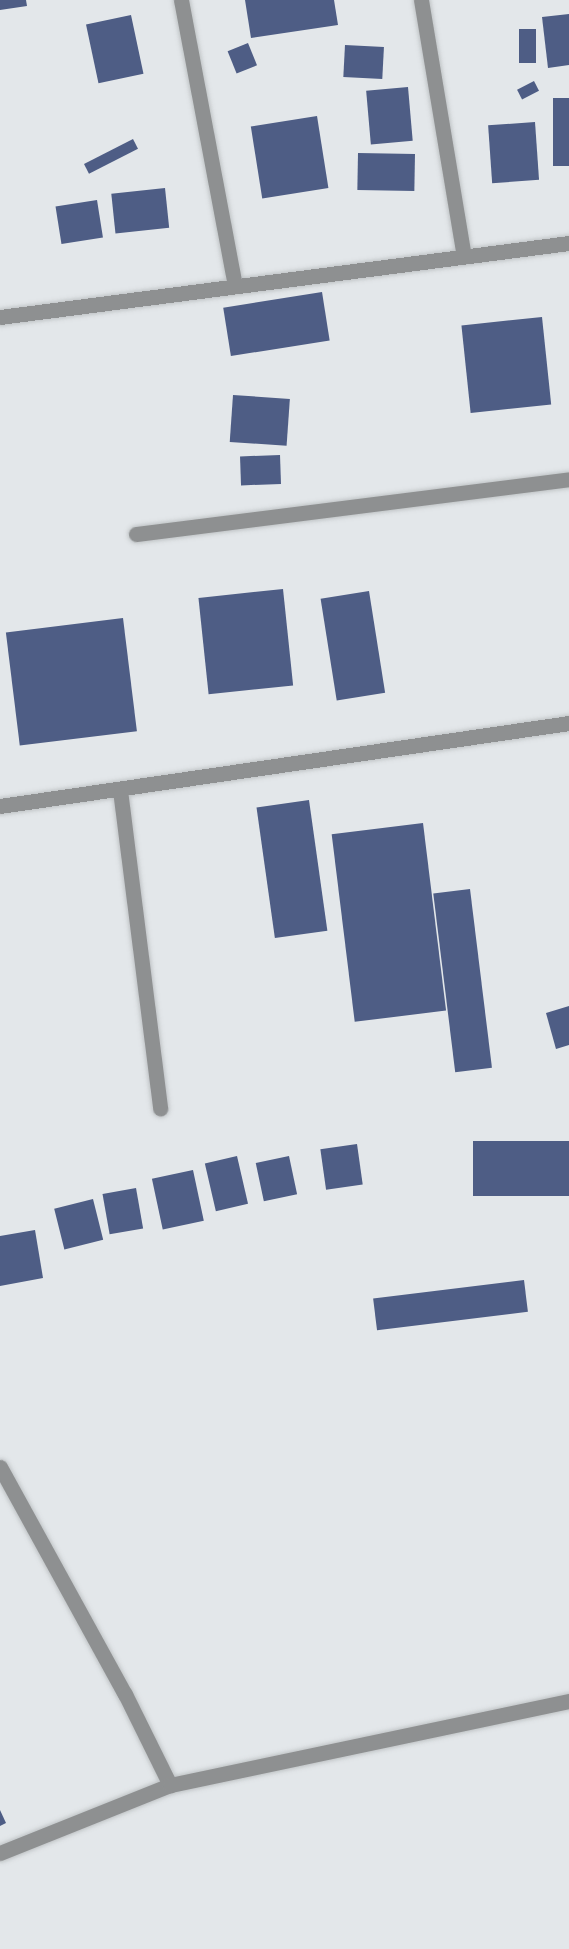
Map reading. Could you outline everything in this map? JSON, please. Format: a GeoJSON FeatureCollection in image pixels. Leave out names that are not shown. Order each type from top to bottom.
{"type":"FeatureCollection","features":[{"type":"Feature","properties":{"kind":"street"},"geometry":{"type":"LineString","coordinates":[[181,0],[235,286]]}},
{"type":"Feature","properties":{"kind":"street"},"geometry":{"type":"LineString","coordinates":[[421,0],[464,256]]}},
{"type":"Feature","properties":{"kind":"street"},"geometry":{"type":"LineString","coordinates":[[0,317],[569,243]]}},
{"type":"Feature","properties":{"kind":"street"},"geometry":{"type":"LineString","coordinates":[[136,534],[569,479]]}},
{"type":"Feature","properties":{"kind":"street"},"geometry":{"type":"LineString","coordinates":[[0,806],[569,723]]}},
{"type":"Feature","properties":{"kind":"street"},"geometry":{"type":"LineString","coordinates":[[120,790],[160,1108]]}},
{"type":"Feature","properties":{"kind":"street"},"geometry":{"type":"LineString","coordinates":[[0,1467],[125,1694],[170,1785]]}},
{"type":"Feature","properties":{"kind":"street"},"geometry":{"type":"LineString","coordinates":[[0,1853],[170,1785],[569,1701]]}},
{"type":"Feature","properties":{"kind":"building"},"geometry":{"type":"Polygon","coordinates":[[[0,0],[26,0],[27,6],[0,10],[0,0]]]}},
{"type":"Feature","properties":{"kind":"building"},"geometry":{"type":"Polygon","coordinates":[[[245,0],[334,0],[338,25],[251,38],[245,0]]]}},
{"type":"Feature","properties":{"kind":"building"},"geometry":{"type":"Polygon","coordinates":[[[569,14],[569,65],[548,68],[542,17],[569,14]]]}},
{"type":"Feature","properties":{"kind":"building"},"geometry":{"type":"Polygon","coordinates":[[[131,15],[143,74],[98,83],[86,25],[131,15]]]}},
{"type":"Feature","properties":{"kind":"building"},"geometry":{"type":"Polygon","coordinates":[[[519,29],[536,29],[536,63],[519,63],[519,29]]]}},
{"type":"Feature","properties":{"kind":"building"},"geometry":{"type":"Polygon","coordinates":[[[248,43],[257,65],[237,73],[228,51],[248,43]]]}},
{"type":"Feature","properties":{"kind":"building"},"geometry":{"type":"Polygon","coordinates":[[[345,45],[384,47],[382,79],[343,77],[345,45]]]}},
{"type":"Feature","properties":{"kind":"building"},"geometry":{"type":"Polygon","coordinates":[[[534,81],[539,91],[522,99],[517,90],[534,81]]]}},
{"type":"Feature","properties":{"kind":"building"},"geometry":{"type":"Polygon","coordinates":[[[408,87],[413,141],[371,144],[366,91],[408,87]]]}},
{"type":"Feature","properties":{"kind":"building"},"geometry":{"type":"Polygon","coordinates":[[[553,98],[569,98],[569,166],[553,166],[553,98]]]}},
{"type":"Feature","properties":{"kind":"building"},"geometry":{"type":"Polygon","coordinates":[[[317,116],[328,188],[262,199],[251,126],[317,116]]]}},
{"type":"Feature","properties":{"kind":"building"},"geometry":{"type":"Polygon","coordinates":[[[535,122],[539,180],[492,183],[488,125],[535,122]]]}},
{"type":"Feature","properties":{"kind":"building"},"geometry":{"type":"Polygon","coordinates":[[[133,139],[138,149],[89,174],[84,164],[133,139]]]}},
{"type":"Feature","properties":{"kind":"building"},"geometry":{"type":"Polygon","coordinates":[[[358,153],[415,154],[414,191],[357,190],[358,153]]]}},
{"type":"Feature","properties":{"kind":"building"},"geometry":{"type":"Polygon","coordinates":[[[165,188],[169,228],[115,233],[111,194],[165,188]]]}},
{"type":"Feature","properties":{"kind":"building"},"geometry":{"type":"Polygon","coordinates":[[[97,200],[103,238],[61,244],[56,207],[97,200]]]}},
{"type":"Feature","properties":{"kind":"building"},"geometry":{"type":"Polygon","coordinates":[[[322,292],[330,340],[231,356],[223,308],[322,292]]]}},
{"type":"Feature","properties":{"kind":"building"},"geometry":{"type":"Polygon","coordinates":[[[542,317],[551,405],[471,413],[461,325],[542,317]]]}},
{"type":"Feature","properties":{"kind":"building"},"geometry":{"type":"Polygon","coordinates":[[[233,395],[290,399],[287,446],[230,442],[233,395]]]}},
{"type":"Feature","properties":{"kind":"building"},"geometry":{"type":"Polygon","coordinates":[[[280,455],[281,484],[241,485],[240,456],[280,455]]]}},
{"type":"Feature","properties":{"kind":"building"},"geometry":{"type":"Polygon","coordinates":[[[283,589],[293,685],[209,694],[198,598],[283,589]]]}},
{"type":"Feature","properties":{"kind":"building"},"geometry":{"type":"Polygon","coordinates":[[[369,591],[385,693],[337,700],[321,599],[369,591]]]}},
{"type":"Feature","properties":{"kind":"building"},"geometry":{"type":"Polygon","coordinates":[[[123,618],[137,731],[20,746],[6,632],[123,618]]]}},
{"type":"Feature","properties":{"kind":"building"},"geometry":{"type":"Polygon","coordinates":[[[309,800],[327,931],[275,938],[257,807],[309,800]]]}},
{"type":"Feature","properties":{"kind":"building"},"geometry":{"type":"Polygon","coordinates":[[[423,823],[446,1011],[355,1022],[332,834],[423,823]]]}},
{"type":"Feature","properties":{"kind":"building"},"geometry":{"type":"Polygon","coordinates":[[[470,889],[492,1068],[455,1072],[433,894],[470,889]]]}},
{"type":"Feature","properties":{"kind":"building"},"geometry":{"type":"Polygon","coordinates":[[[569,1006],[569,1045],[556,1049],[546,1013],[569,1006]]]}},
{"type":"Feature","properties":{"kind":"building"},"geometry":{"type":"Polygon","coordinates":[[[473,1141],[569,1141],[569,1196],[473,1196],[473,1141]]]}},
{"type":"Feature","properties":{"kind":"building"},"geometry":{"type":"Polygon","coordinates":[[[357,1144],[363,1185],[326,1190],[320,1149],[357,1144]]]}},
{"type":"Feature","properties":{"kind":"building"},"geometry":{"type":"Polygon","coordinates":[[[237,1156],[248,1204],[216,1211],[205,1163],[237,1156]]]}},
{"type":"Feature","properties":{"kind":"building"},"geometry":{"type":"Polygon","coordinates":[[[289,1156],[297,1194],[264,1201],[256,1163],[289,1156]]]}},
{"type":"Feature","properties":{"kind":"building"},"geometry":{"type":"Polygon","coordinates":[[[193,1170],[204,1221],[163,1230],[152,1179],[193,1170]]]}},
{"type":"Feature","properties":{"kind":"building"},"geometry":{"type":"Polygon","coordinates":[[[136,1188],[143,1228],[110,1234],[103,1194],[136,1188]]]}},
{"type":"Feature","properties":{"kind":"building"},"geometry":{"type":"Polygon","coordinates":[[[93,1199],[103,1240],[64,1249],[54,1209],[93,1199]]]}},
{"type":"Feature","properties":{"kind":"building"},"geometry":{"type":"Polygon","coordinates":[[[35,1230],[43,1278],[0,1286],[0,1236],[35,1230]]]}},
{"type":"Feature","properties":{"kind":"building"},"geometry":{"type":"Polygon","coordinates":[[[524,1280],[528,1312],[377,1330],[373,1299],[524,1280]]]}},
{"type":"Feature","properties":{"kind":"building"},"geometry":{"type":"Polygon","coordinates":[[[0,1810],[6,1823],[0,1826],[0,1810]]]}}]}
